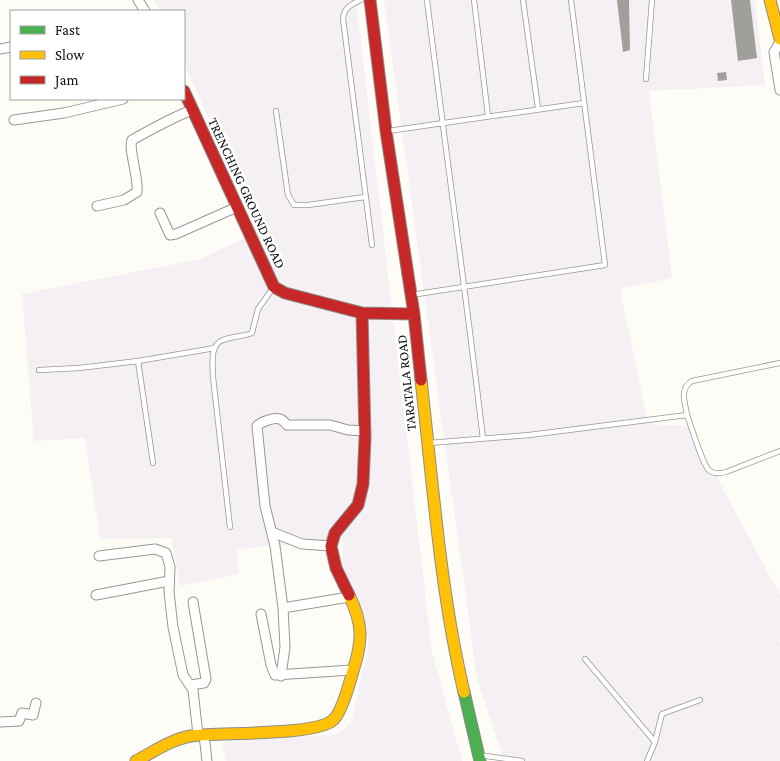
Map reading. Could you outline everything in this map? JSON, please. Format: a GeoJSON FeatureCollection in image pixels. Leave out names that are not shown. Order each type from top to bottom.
{"type":"FeatureCollection","features":[{"type":"Feature","properties":{"kind":"street","name":"TARATALA ROAD"},"geometry":{"type":"LineString","coordinates":[[370,0],[386,131],[414,314],[443,575],[456,658],[479,758]]}},
{"type":"Feature","properties":{"kind":"street"},"geometry":{"type":"LineString","coordinates":[[770,0],[780,40],[774,52],[780,90]]}},
{"type":"Feature","properties":{"kind":"street"},"geometry":{"type":"LineString","coordinates":[[779,0],[780,6]]}},
{"type":"Feature","properties":{"kind":"street","name":"TRENCHING GROUND ROAD"},"geometry":{"type":"LineString","coordinates":[[185,93],[274,286],[285,293],[362,313],[414,314]]}},
{"type":"Feature","properties":{"kind":"street"},"geometry":{"type":"LineString","coordinates":[[14,120],[64,113],[119,100]]}},
{"type":"Feature","properties":{"kind":"street"},"geometry":{"type":"LineString","coordinates":[[97,206],[124,200],[137,192],[132,140],[148,133],[169,119],[192,110]]}},
{"type":"Feature","properties":{"kind":"street"},"geometry":{"type":"LineString","coordinates":[[160,213],[170,235],[237,207]]}},
{"type":"Feature","properties":{"kind":"street"},"geometry":{"type":"LineString","coordinates":[[136,761],[176,740],[201,735],[273,732],[326,725],[337,716],[360,647],[361,632],[331,546],[332,536],[354,511],[360,501],[364,472],[365,431],[362,313]]}},
{"type":"Feature","properties":{"kind":"street"},"geometry":{"type":"LineString","coordinates":[[281,676],[285,648],[282,608],[272,532],[265,506],[257,429],[259,424],[280,419],[287,425],[330,425],[348,430],[365,431]]}},
{"type":"Feature","properties":{"kind":"street"},"geometry":{"type":"LineString","coordinates":[[272,532],[302,544],[331,546]]}},
{"type":"Feature","properties":{"kind":"street"},"geometry":{"type":"LineString","coordinates":[[99,556],[149,550],[162,550],[166,553],[170,567],[169,592],[180,666],[183,675],[193,690],[207,761]]}},
{"type":"Feature","properties":{"kind":"street"},"geometry":{"type":"LineString","coordinates":[[96,595],[169,581]]}},
{"type":"Feature","properties":{"kind":"street"},"geometry":{"type":"LineString","coordinates":[[282,608],[349,597]]}},
{"type":"Feature","properties":{"kind":"street"},"geometry":{"type":"LineString","coordinates":[[190,685],[204,683],[206,679],[193,602]]}},
{"type":"Feature","properties":{"kind":"street"},"geometry":{"type":"LineString","coordinates":[[261,614],[275,675],[352,670]]}},
{"type":"Feature","properties":{"kind":"street"},"geometry":{"type":"LineString","coordinates":[[0,722],[19,722],[22,713],[33,715],[36,703]]}},
{"type":"Feature","properties":{"kind":"lane"},"geometry":{"type":"LineString","coordinates":[[361,0],[346,8],[343,13],[343,19],[372,246]]}},
{"type":"Feature","properties":{"kind":"lane"},"geometry":{"type":"LineString","coordinates":[[427,0],[483,439]]}},
{"type":"Feature","properties":{"kind":"lane"},"geometry":{"type":"LineString","coordinates":[[474,0],[488,116]]}},
{"type":"Feature","properties":{"kind":"lane"},"geometry":{"type":"LineString","coordinates":[[523,0],[538,108]]}},
{"type":"Feature","properties":{"kind":"lane"},"geometry":{"type":"LineString","coordinates":[[411,295],[605,265],[571,0]]}},
{"type":"Feature","properties":{"kind":"lane"},"geometry":{"type":"LineString","coordinates":[[646,79],[652,0]]}},
{"type":"Feature","properties":{"kind":"lane"},"geometry":{"type":"LineString","coordinates":[[386,131],[584,103]]}},
{"type":"Feature","properties":{"kind":"lane"},"geometry":{"type":"LineString","coordinates":[[276,111],[288,195],[294,205],[308,205],[365,197]]}},
{"type":"Feature","properties":{"kind":"lane"},"geometry":{"type":"LineString","coordinates":[[230,527],[212,356],[215,348],[222,340],[252,333],[258,309],[274,286]]}},
{"type":"Feature","properties":{"kind":"lane"},"geometry":{"type":"LineString","coordinates":[[39,370],[79,368],[138,361],[215,348]]}},
{"type":"Feature","properties":{"kind":"lane"},"geometry":{"type":"LineString","coordinates":[[138,361],[153,463]]}},
{"type":"Feature","properties":{"kind":"lane"},"geometry":{"type":"LineString","coordinates":[[780,363],[692,381],[686,385],[683,392],[687,415],[705,465],[711,472],[717,474],[726,472],[780,451]]}},
{"type":"Feature","properties":{"kind":"lane"},"geometry":{"type":"LineString","coordinates":[[428,443],[483,439],[687,415]]}},
{"type":"Feature","properties":{"kind":"lane"},"geometry":{"type":"LineString","coordinates":[[585,659],[655,742]]}},
{"type":"Feature","properties":{"kind":"lane"},"geometry":{"type":"LineString","coordinates":[[648,761],[662,714],[700,700]]}},
{"type":"Feature","properties":{"kind":"lane"},"geometry":{"type":"LineString","coordinates":[[479,758],[522,761]]}},
{"type":"Feature","properties":{"kind":"shaded area"},"geometry":{"type":"Polygon","coordinates":[[[154,0],[356,0],[432,652],[462,761],[226,761],[222,743],[337,734],[351,723],[369,642],[365,622],[342,563],[343,541],[236,549],[239,574],[180,586],[172,538],[100,539],[85,438],[34,441],[22,294],[200,259],[260,231],[185,66],[185,10],[159,10],[154,0]]]}},
{"type":"Feature","properties":{"kind":"shaded area"},"geometry":{"type":"Polygon","coordinates":[[[384,0],[755,0],[765,85],[649,91],[672,278],[620,289],[648,424],[689,426],[780,595],[780,639],[778,640],[780,644],[780,761],[504,761],[477,678],[384,0]]]}},
{"type":"Feature","properties":{"kind":"building"},"geometry":{"type":"Polygon","coordinates":[[[617,0],[629,0],[630,50],[623,52],[617,0]]]}},
{"type":"Feature","properties":{"kind":"building"},"geometry":{"type":"Polygon","coordinates":[[[731,0],[750,0],[757,58],[738,61],[731,0]]]}},
{"type":"Feature","properties":{"kind":"building"},"geometry":{"type":"Polygon","coordinates":[[[726,72],[727,80],[718,81],[717,73],[726,72]]]}},
{"type":"Feature","properties":{"kind":"traffic: fast"},"geometry":{"type":"LineString","coordinates":[[464,692],[480,761]]}},
{"type":"Feature","properties":{"kind":"traffic: slow"},"geometry":{"type":"LineString","coordinates":[[770,0],[780,39]]}},
{"type":"Feature","properties":{"kind":"traffic: slow"},"geometry":{"type":"LineString","coordinates":[[421,380],[443,576],[464,692]]}},
{"type":"Feature","properties":{"kind":"traffic: slow"},"geometry":{"type":"LineString","coordinates":[[136,761],[170,743],[191,736],[308,729],[333,720],[342,705],[359,650],[359,624],[349,595]]}},
{"type":"Feature","properties":{"kind":"traffic: jam"},"geometry":{"type":"LineString","coordinates":[[370,0],[386,131],[414,314],[421,380]]}},
{"type":"Feature","properties":{"kind":"traffic: jam"},"geometry":{"type":"LineString","coordinates":[[185,93],[274,287],[285,293],[362,313],[414,314]]}},
{"type":"Feature","properties":{"kind":"traffic: jam"},"geometry":{"type":"LineString","coordinates":[[349,595],[336,568],[331,546],[335,533],[358,505],[363,484],[365,438],[362,313]]}}]}
